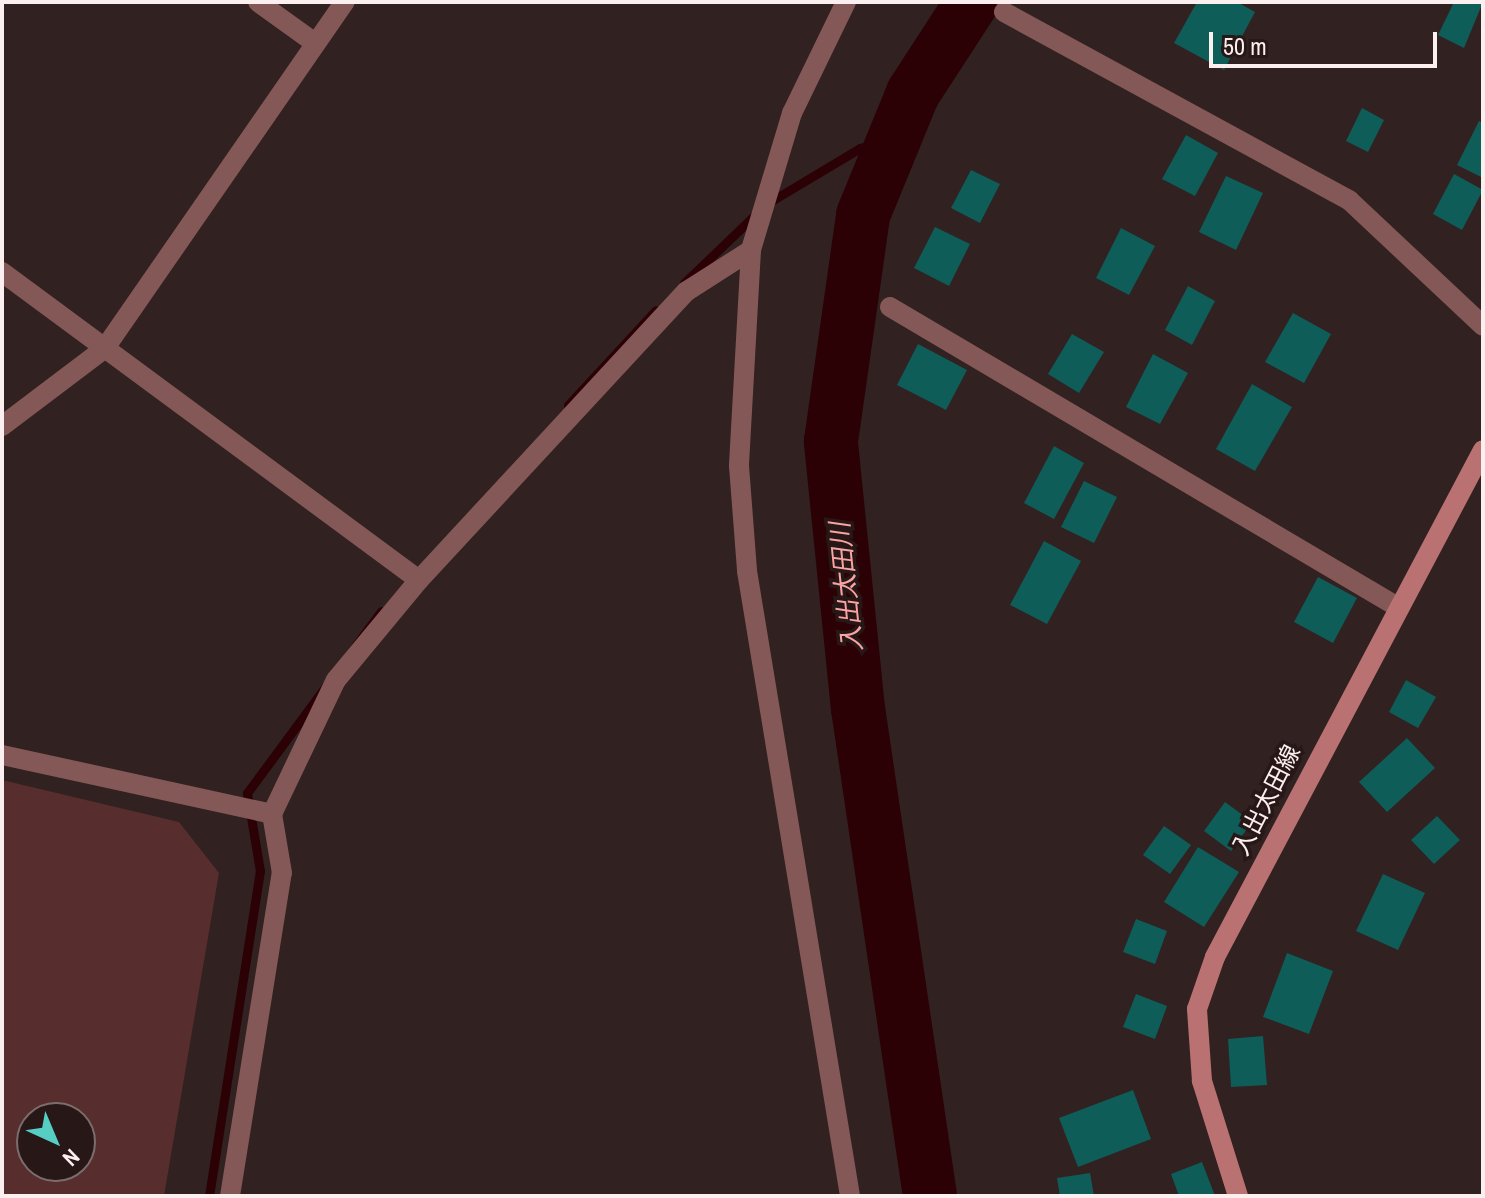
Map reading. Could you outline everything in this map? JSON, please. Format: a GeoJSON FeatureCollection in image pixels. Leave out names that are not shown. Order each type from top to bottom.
{"type":"FeatureCollection","features":[{"type":"Feature","properties":{"kind":"main road","name":"入出太田線"},"geometry":{"type":"LineString","coordinates":[[1238,1196],[1202,1081],[1197,1009],[1215,957],[1396,606],[1483,450]]}},
{"type":"Feature","properties":{"kind":"street"},"geometry":{"type":"LineString","coordinates":[[258,2],[315,43]]}},
{"type":"Feature","properties":{"kind":"street"},"geometry":{"type":"LineString","coordinates":[[2,426],[105,348],[345,2]]}},
{"type":"Feature","properties":{"kind":"street"},"geometry":{"type":"LineString","coordinates":[[846,2],[792,113],[751,250],[739,466],[747,571],[850,1196]]}},
{"type":"Feature","properties":{"kind":"street"},"geometry":{"type":"LineString","coordinates":[[1004,12],[1349,200],[1483,326]]}},
{"type":"Feature","properties":{"kind":"street"},"geometry":{"type":"LineString","coordinates":[[230,1196],[282,873],[272,814],[336,680],[419,580],[687,291],[751,250]]}},
{"type":"Feature","properties":{"kind":"street"},"geometry":{"type":"LineString","coordinates":[[2,272],[419,580]]}},
{"type":"Feature","properties":{"kind":"street"},"geometry":{"type":"LineString","coordinates":[[890,307],[1396,606]]}},
{"type":"Feature","properties":{"kind":"street"},"geometry":{"type":"LineString","coordinates":[[2,755],[272,814]]}},
{"type":"Feature","properties":{"kind":"shaded area"},"geometry":{"type":"Polygon","coordinates":[[[2,780],[179,822],[219,873],[164,1196],[2,1196],[2,780]]]}},
{"type":"Feature","properties":{"kind":"building"},"geometry":{"type":"Polygon","coordinates":[[[1197,2],[1237,2],[1255,12],[1224,70],[1174,43],[1197,2]]]}},
{"type":"Feature","properties":{"kind":"building"},"geometry":{"type":"Polygon","coordinates":[[[1454,2],[1483,2],[1464,48],[1438,35],[1454,2]]]}},
{"type":"Feature","properties":{"kind":"building"},"geometry":{"type":"Polygon","coordinates":[[[1362,108],[1384,120],[1368,152],[1346,141],[1362,108]]]}},
{"type":"Feature","properties":{"kind":"building"},"geometry":{"type":"Polygon","coordinates":[[[1479,121],[1483,123],[1483,178],[1457,165],[1479,121]]]}},
{"type":"Feature","properties":{"kind":"building"},"geometry":{"type":"Polygon","coordinates":[[[1186,135],[1218,153],[1195,196],[1162,179],[1186,135]]]}},
{"type":"Feature","properties":{"kind":"building"},"geometry":{"type":"Polygon","coordinates":[[[971,170],[1000,184],[980,223],[951,208],[971,170]]]}},
{"type":"Feature","properties":{"kind":"building"},"geometry":{"type":"Polygon","coordinates":[[[1454,174],[1483,190],[1462,230],[1433,214],[1454,174]]]}},
{"type":"Feature","properties":{"kind":"building"},"geometry":{"type":"Polygon","coordinates":[[[1226,176],[1263,193],[1236,250],[1199,232],[1226,176]]]}},
{"type":"Feature","properties":{"kind":"building"},"geometry":{"type":"Polygon","coordinates":[[[935,227],[970,244],[949,286],[914,268],[935,227]]]}},
{"type":"Feature","properties":{"kind":"building"},"geometry":{"type":"Polygon","coordinates":[[[1121,228],[1155,246],[1129,295],[1096,278],[1121,228]]]}},
{"type":"Feature","properties":{"kind":"building"},"geometry":{"type":"Polygon","coordinates":[[[1188,286],[1215,301],[1192,345],[1165,330],[1188,286]]]}},
{"type":"Feature","properties":{"kind":"building"},"geometry":{"type":"Polygon","coordinates":[[[1293,313],[1331,334],[1304,383],[1265,362],[1293,313]]]}},
{"type":"Feature","properties":{"kind":"building"},"geometry":{"type":"Polygon","coordinates":[[[1072,334],[1104,352],[1079,393],[1048,374],[1072,334]]]}},
{"type":"Feature","properties":{"kind":"building"},"geometry":{"type":"Polygon","coordinates":[[[918,344],[967,370],[946,410],[897,385],[918,344]]]}},
{"type":"Feature","properties":{"kind":"building"},"geometry":{"type":"Polygon","coordinates":[[[1153,354],[1188,373],[1160,424],[1126,407],[1153,354]]]}},
{"type":"Feature","properties":{"kind":"building"},"geometry":{"type":"Polygon","coordinates":[[[1252,384],[1292,407],[1255,471],[1216,449],[1252,384]]]}},
{"type":"Feature","properties":{"kind":"building"},"geometry":{"type":"Polygon","coordinates":[[[1054,446],[1084,463],[1054,519],[1024,503],[1054,446]]]}},
{"type":"Feature","properties":{"kind":"building"},"geometry":{"type":"Polygon","coordinates":[[[1084,481],[1117,497],[1094,543],[1061,527],[1084,481]]]}},
{"type":"Feature","properties":{"kind":"building"},"geometry":{"type":"Polygon","coordinates":[[[1044,541],[1081,561],[1047,624],[1010,605],[1044,541]]]}},
{"type":"Feature","properties":{"kind":"building"},"geometry":{"type":"Polygon","coordinates":[[[1318,577],[1357,598],[1333,643],[1294,622],[1318,577]]]}},
{"type":"Feature","properties":{"kind":"building"},"geometry":{"type":"Polygon","coordinates":[[[1406,680],[1436,697],[1418,728],[1389,712],[1406,680]]]}},
{"type":"Feature","properties":{"kind":"building"},"geometry":{"type":"Polygon","coordinates":[[[1407,738],[1435,768],[1387,812],[1359,782],[1407,738]]]}},
{"type":"Feature","properties":{"kind":"building"},"geometry":{"type":"Polygon","coordinates":[[[1225,802],[1252,822],[1231,851],[1204,831],[1225,802]]]}},
{"type":"Feature","properties":{"kind":"building"},"geometry":{"type":"Polygon","coordinates":[[[1437,816],[1460,840],[1434,864],[1411,840],[1437,816]]]}},
{"type":"Feature","properties":{"kind":"building"},"geometry":{"type":"Polygon","coordinates":[[[1164,826],[1191,845],[1170,874],[1143,855],[1164,826]]]}},
{"type":"Feature","properties":{"kind":"building"},"geometry":{"type":"Polygon","coordinates":[[[1198,847],[1239,872],[1204,927],[1164,902],[1198,847]]]}},
{"type":"Feature","properties":{"kind":"building"},"geometry":{"type":"Polygon","coordinates":[[[1383,874],[1425,893],[1398,950],[1356,931],[1383,874]]]}},
{"type":"Feature","properties":{"kind":"building"},"geometry":{"type":"Polygon","coordinates":[[[1136,919],[1167,931],[1155,964],[1123,952],[1136,919]]]}},
{"type":"Feature","properties":{"kind":"building"},"geometry":{"type":"Polygon","coordinates":[[[1287,953],[1333,971],[1309,1034],[1263,1017],[1287,953]]]}},
{"type":"Feature","properties":{"kind":"building"},"geometry":{"type":"Polygon","coordinates":[[[1136,994],[1167,1006],[1155,1039],[1123,1027],[1136,994]]]}},
{"type":"Feature","properties":{"kind":"building"},"geometry":{"type":"Polygon","coordinates":[[[1263,1036],[1267,1085],[1231,1087],[1228,1039],[1263,1036]]]}},
{"type":"Feature","properties":{"kind":"building"},"geometry":{"type":"Polygon","coordinates":[[[1133,1090],[1151,1139],[1078,1167],[1059,1118],[1133,1090]]]}},
{"type":"Feature","properties":{"kind":"building"},"geometry":{"type":"Polygon","coordinates":[[[1202,1162],[1215,1196],[1179,1196],[1171,1174],[1202,1162]]]}},
{"type":"Feature","properties":{"kind":"building"},"geometry":{"type":"Polygon","coordinates":[[[1090,1173],[1094,1196],[1060,1196],[1057,1178],[1090,1173]]]}},
{"type":"Feature","properties":{"kind":"waterway","name":"入出太田川"},"geometry":{"type":"LineString","coordinates":[[930,1196],[858,709],[831,441],[863,215],[913,93],[972,2]]}},
{"type":"Feature","properties":{"kind":"waterway"},"geometry":{"type":"LineString","coordinates":[[768,203],[860,148],[892,141]]}},
{"type":"Feature","properties":{"kind":"waterway"},"geometry":{"type":"LineString","coordinates":[[684,283],[757,213]]}},
{"type":"Feature","properties":{"kind":"waterway"},"geometry":{"type":"LineString","coordinates":[[568,405],[656,310]]}},
{"type":"Feature","properties":{"kind":"waterway"},"geometry":{"type":"LineString","coordinates":[[209,1196],[260,871],[247,793],[381,611]]}}]}
